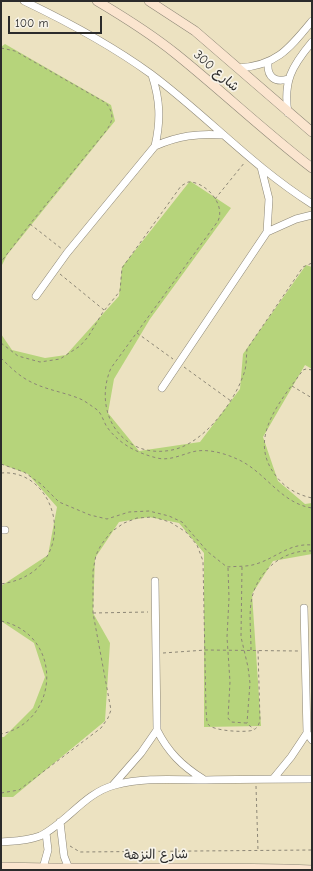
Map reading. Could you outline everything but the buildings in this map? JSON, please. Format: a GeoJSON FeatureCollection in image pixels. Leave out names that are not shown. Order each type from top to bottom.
{"type":"FeatureCollection","features":[{"type":"Feature","properties":{"kind":"street"},"geometry":{"type":"LineString","coordinates":[[24,1],[89,34],[151,74],[260,166],[312,204]]}},
{"type":"Feature","properties":{"kind":"street","name":"شارع 300"},"geometry":{"type":"LineString","coordinates":[[97,1],[130,20],[175,53],[271,136],[312,168]]}},
{"type":"Feature","properties":{"kind":"street","name":"شارع 300"},"geometry":{"type":"LineString","coordinates":[[149,1],[194,31],[238,68],[288,114],[312,132]]}},
{"type":"Feature","properties":{"kind":"street"},"geometry":{"type":"LineString","coordinates":[[238,68],[253,67],[268,63],[281,56],[312,21]]}},
{"type":"Feature","properties":{"kind":"street"},"geometry":{"type":"LineString","coordinates":[[288,114],[286,102],[288,79],[294,66],[312,42]]}},
{"type":"Feature","properties":{"kind":"street"},"geometry":{"type":"LineString","coordinates":[[268,63],[268,71],[272,78],[280,81],[288,79]]}},
{"type":"Feature","properties":{"kind":"street"},"geometry":{"type":"LineString","coordinates":[[36,296],[67,253],[155,146],[159,128],[160,110],[157,92],[151,74]]}},
{"type":"Feature","properties":{"kind":"street"},"geometry":{"type":"LineString","coordinates":[[155,146],[189,135],[224,135]]}},
{"type":"Feature","properties":{"kind":"street"},"geometry":{"type":"LineString","coordinates":[[162,388],[266,232],[269,199],[260,166]]}},
{"type":"Feature","properties":{"kind":"street"},"geometry":{"type":"LineString","coordinates":[[266,232],[296,219],[312,215]]}},
{"type":"Feature","properties":{"kind":"street"},"geometry":{"type":"LineString","coordinates":[[156,581],[157,730],[165,745],[176,759],[189,771],[204,780]]}},
{"type":"Feature","properties":{"kind":"street"},"geometry":{"type":"LineString","coordinates":[[304,608],[307,733],[312,740]]}},
{"type":"Feature","properties":{"kind":"street"},"geometry":{"type":"LineString","coordinates":[[1,842],[30,839],[46,833],[85,801],[113,785],[141,753],[157,730]]}},
{"type":"Feature","properties":{"kind":"street"},"geometry":{"type":"LineString","coordinates":[[273,779],[291,757],[307,733]]}},
{"type":"Feature","properties":{"kind":"street"},"geometry":{"type":"LineString","coordinates":[[113,785],[149,780],[312,779]]}},
{"type":"Feature","properties":{"kind":"street"},"geometry":{"type":"LineString","coordinates":[[60,822],[64,856],[69,869]]}},
{"type":"Feature","properties":{"kind":"street"},"geometry":{"type":"LineString","coordinates":[[43,868],[48,850],[46,833]]}},
{"type":"Feature","properties":{"kind":"street","name":"شارع النزهة"},"geometry":{"type":"LineString","coordinates":[[1,867],[69,869],[219,867],[312,870]]}},
{"type":"Feature","properties":{"kind":"path"},"geometry":{"type":"LineString","coordinates":[[1,48],[15,51],[106,103],[112,115],[110,126],[1,262]]}},
{"type":"Feature","properties":{"kind":"path"},"geometry":{"type":"LineString","coordinates":[[215,199],[250,157]]}},
{"type":"Feature","properties":{"kind":"path"},"geometry":{"type":"LineString","coordinates":[[1,343],[13,353],[29,360],[45,362],[60,359],[76,350],[88,337],[105,310],[120,291],[122,268],[181,186],[188,182],[194,182],[219,203],[220,212],[217,224],[111,368],[107,376],[104,400],[108,418],[117,432],[130,442],[146,449],[159,451],[183,447],[199,436],[228,408],[243,376],[247,362],[247,349],[303,268],[312,263]]}},
{"type":"Feature","properties":{"kind":"path"},"geometry":{"type":"LineString","coordinates":[[30,224],[67,253]]}},
{"type":"Feature","properties":{"kind":"path"},"geometry":{"type":"LineString","coordinates":[[55,270],[105,310]]}},
{"type":"Feature","properties":{"kind":"path"},"geometry":{"type":"LineString","coordinates":[[1,358],[26,380],[48,390],[80,398],[97,410],[111,433],[134,450],[159,459],[182,456],[200,451],[231,456],[249,465],[286,497],[297,504],[312,508]]}},
{"type":"Feature","properties":{"kind":"path"},"geometry":{"type":"LineString","coordinates":[[312,370],[303,370],[269,420],[266,432],[265,449],[271,468],[281,482],[298,494],[312,498]]}},
{"type":"Feature","properties":{"kind":"path"},"geometry":{"type":"LineString","coordinates":[[292,386],[312,398]]}},
{"type":"Feature","properties":{"kind":"path"},"geometry":{"type":"LineString","coordinates":[[1,464],[24,472],[36,479],[58,502],[90,515],[107,519],[129,512],[149,511],[169,516],[182,522],[208,552],[228,567],[261,562],[291,547],[312,545]]}},
{"type":"Feature","properties":{"kind":"path"},"geometry":{"type":"LineString","coordinates":[[1,473],[23,477],[41,491],[52,510],[54,529],[52,546],[41,566],[22,579],[1,584]]}},
{"type":"Feature","properties":{"kind":"path"},"geometry":{"type":"LineString","coordinates":[[251,650],[250,603],[258,581],[266,571],[285,556],[301,551],[312,552]]}},
{"type":"Feature","properties":{"kind":"path"},"geometry":{"type":"LineString","coordinates":[[242,566],[240,630],[250,683],[246,723]]}},
{"type":"Feature","properties":{"kind":"path"},"geometry":{"type":"LineString","coordinates":[[228,567],[229,598],[227,650],[230,682],[228,718],[231,722],[246,723],[255,729]]}},
{"type":"Feature","properties":{"kind":"path"},"geometry":{"type":"LineString","coordinates":[[93,613],[156,611]]}},
{"type":"Feature","properties":{"kind":"path"},"geometry":{"type":"LineString","coordinates":[[1,621],[22,629],[35,640],[45,658],[47,677],[43,696],[34,713],[20,726],[1,734]]}},
{"type":"Feature","properties":{"kind":"path"},"geometry":{"type":"LineString","coordinates":[[156,653],[206,650],[305,651]]}},
{"type":"Feature","properties":{"kind":"path"},"geometry":{"type":"LineString","coordinates":[[256,779],[258,850]]}},
{"type":"Feature","properties":{"kind":"path"},"geometry":{"type":"LineString","coordinates":[[62,841],[80,852],[312,850]]}},
{"type":"Feature","properties":{"kind":"green space"},"geometry":{"type":"Polygon","coordinates":[[[5,44],[111,105],[115,121],[7,255],[1,267],[1,47],[5,44]]]}},
{"type":"Feature","properties":{"kind":"green space"},"geometry":{"type":"Polygon","coordinates":[[[190,181],[231,208],[150,319],[114,379],[108,413],[139,451],[200,442],[240,389],[243,354],[306,265],[312,267],[312,369],[305,365],[263,437],[278,481],[305,504],[312,503],[312,554],[273,561],[252,594],[261,726],[204,727],[204,553],[179,523],[149,517],[119,522],[95,558],[93,613],[110,643],[105,721],[13,797],[1,797],[1,737],[4,737],[33,708],[45,677],[34,643],[1,621],[1,586],[48,555],[57,507],[28,474],[1,464],[1,334],[12,350],[45,358],[66,355],[119,296],[122,267],[190,181]]]}}]}
